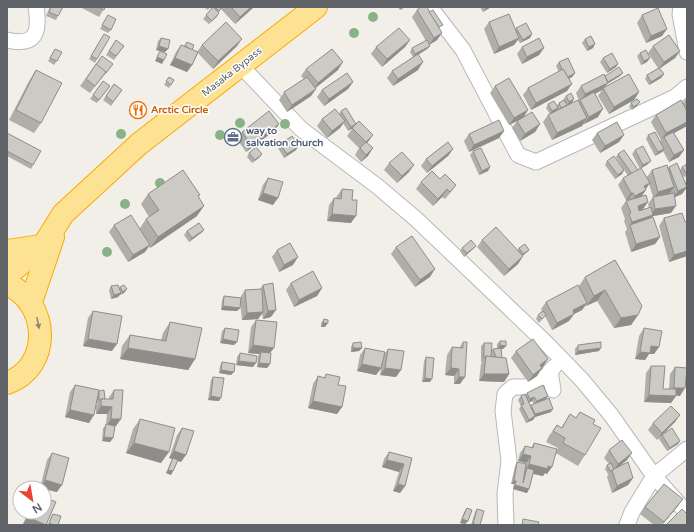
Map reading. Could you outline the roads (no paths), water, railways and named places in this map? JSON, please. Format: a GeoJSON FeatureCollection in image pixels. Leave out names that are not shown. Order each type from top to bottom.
{"type":"FeatureCollection","features":[{"type":"Feature","properties":{"kind":"highway","name":"Masaka Bypass"},"geometry":{"type":"LineString","coordinates":[[7,275],[43,246],[59,219],[100,178],[139,144],[316,7]]}},
{"type":"Feature","properties":{"kind":"highway","name":"Masaka Bypass"},"geometry":{"type":"LineString","coordinates":[[31,302],[59,219]]}},
{"type":"Feature","properties":{"kind":"highway"},"geometry":{"type":"LineString","coordinates":[[7,251],[43,246]]}},
{"type":"Feature","properties":{"kind":"highway"},"geometry":{"type":"LineString","coordinates":[[7,284],[17,289],[31,302],[40,323],[40,345],[31,366],[14,381],[7,383]]}},
{"type":"Feature","properties":{"kind":"street"},"geometry":{"type":"LineString","coordinates":[[7,40],[27,42],[34,35],[39,26],[36,7]]}},
{"type":"Feature","properties":{"kind":"street"},"geometry":{"type":"LineString","coordinates":[[430,7],[463,50],[518,156],[536,162],[676,97],[687,87]]}},
{"type":"Feature","properties":{"kind":"street"},"geometry":{"type":"LineString","coordinates":[[681,7],[680,14],[687,52]]}},
{"type":"Feature","properties":{"kind":"street"},"geometry":{"type":"LineString","coordinates":[[240,66],[302,128],[377,186],[416,219],[566,364],[611,415],[654,476],[687,513]]}},
{"type":"Feature","properties":{"kind":"street"},"geometry":{"type":"LineString","coordinates":[[506,525],[505,494],[509,461],[503,411],[505,394],[513,387],[526,387],[550,374],[554,367],[566,364]]}},
{"type":"Feature","properties":{"kind":"street"},"geometry":{"type":"LineString","coordinates":[[550,374],[553,390]]}},
{"type":"Feature","properties":{"kind":"street"},"geometry":{"type":"LineString","coordinates":[[628,525],[632,512],[654,476],[687,449]]}},
{"type":"Feature","properties":{"kind":"place","name":"Arctic Circle"},"geometry":{"type":"Point","coordinates":[138,110]}},
{"type":"Feature","properties":{"kind":"place","name":"way to salvation church"},"geometry":{"type":"Point","coordinates":[233,137]}}]}
